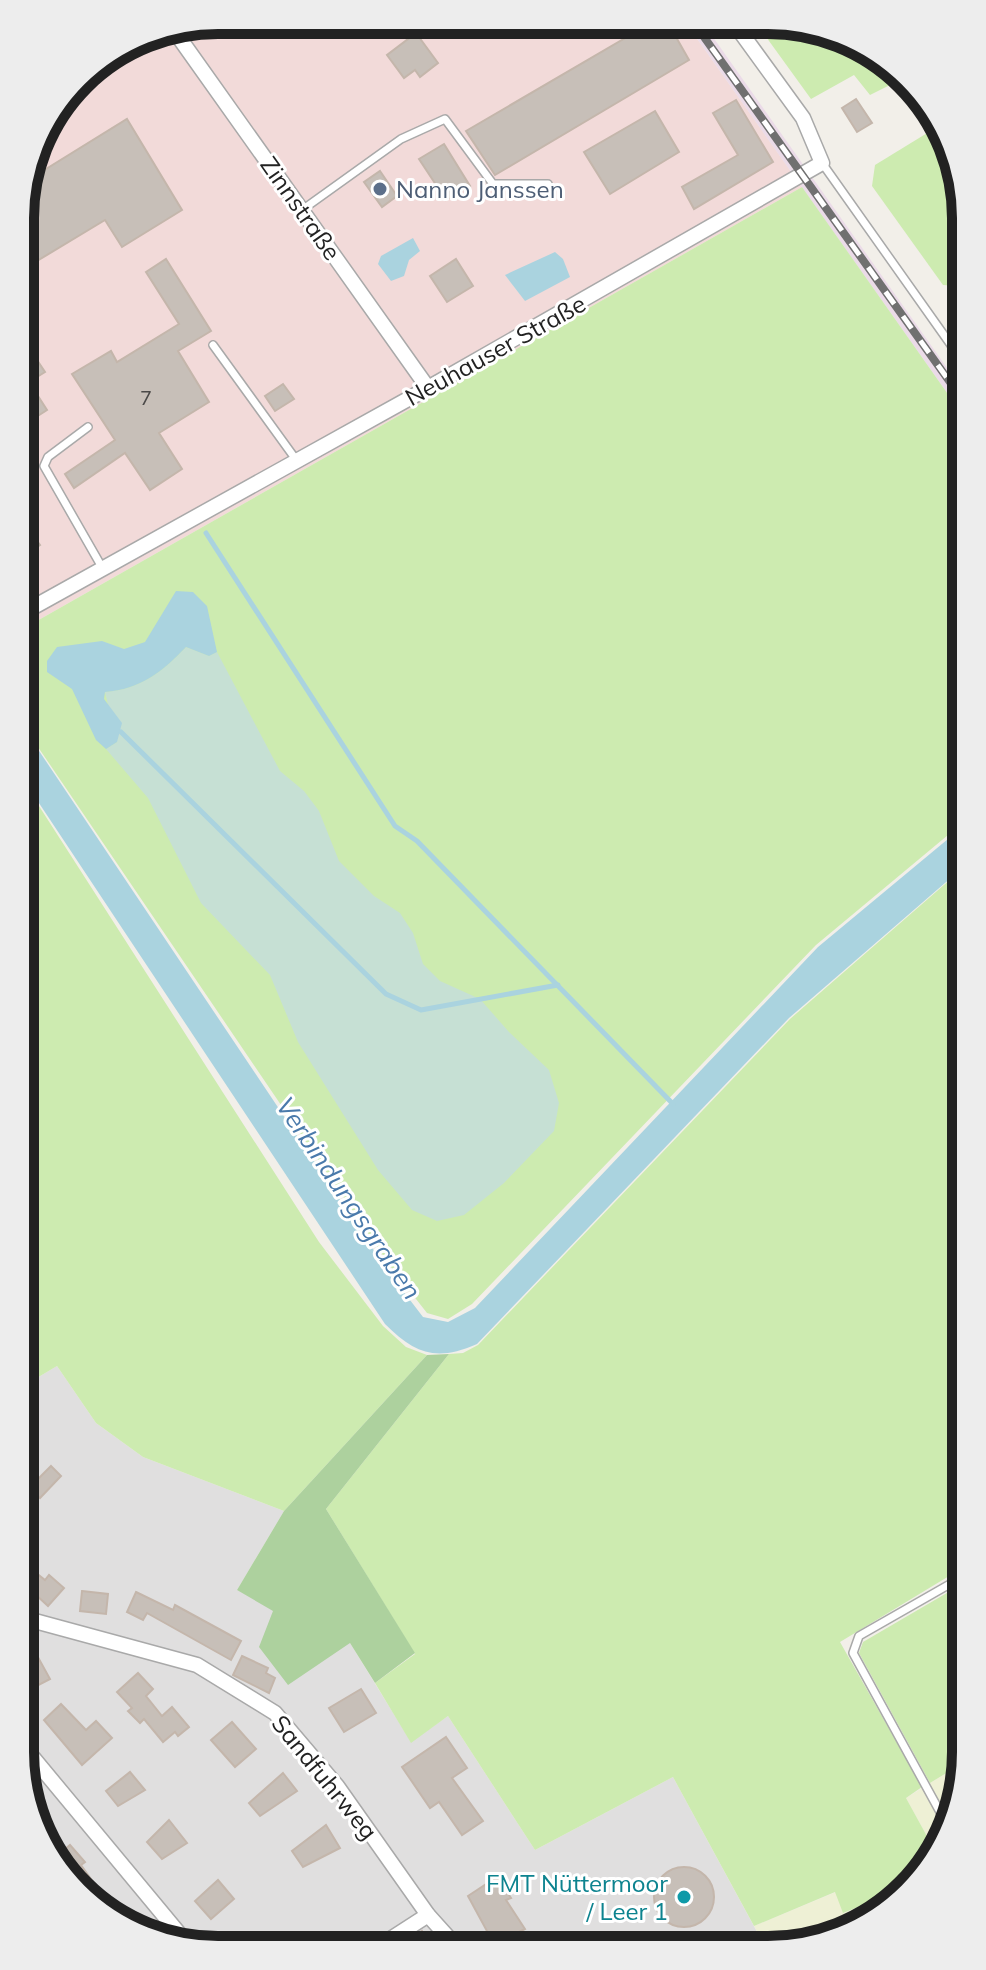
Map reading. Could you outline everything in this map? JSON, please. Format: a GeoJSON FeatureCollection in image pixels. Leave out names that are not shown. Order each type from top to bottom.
{"type":"FeatureCollection","features":[{"type":"Feature","properties":{"kind":"street"},"geometry":{"type":"LineString","coordinates":[[742,34],[803,118],[822,163]]}},
{"type":"Feature","properties":{"kind":"street","name":"Zinnstraße"},"geometry":{"type":"LineString","coordinates":[[180,38],[428,388]]}},
{"type":"Feature","properties":{"kind":"street","name":"Neuhauser Straße"},"geometry":{"type":"LineString","coordinates":[[34,607],[428,388],[822,163]]}},
{"type":"Feature","properties":{"kind":"street","name":"Sandfuhrweg"},"geometry":{"type":"LineString","coordinates":[[34,1621],[197,1665],[275,1713],[337,1786],[428,1915],[447,1936]]}},
{"type":"Feature","properties":{"kind":"street"},"geometry":{"type":"LineString","coordinates":[[35,1760],[177,1931]]}},
{"type":"Feature","properties":{"kind":"street"},"geometry":{"type":"LineString","coordinates":[[395,1936],[428,1915]]}},
{"type":"Feature","properties":{"kind":"lane"},"geometry":{"type":"LineString","coordinates":[[302,210],[401,139],[445,119],[493,184],[548,184]]}},
{"type":"Feature","properties":{"kind":"lane"},"geometry":{"type":"LineString","coordinates":[[822,163],[951,345]]}},
{"type":"Feature","properties":{"kind":"lane"},"geometry":{"type":"LineString","coordinates":[[213,345],[297,461]]}},
{"type":"Feature","properties":{"kind":"lane"},"geometry":{"type":"LineString","coordinates":[[88,427],[48,457],[44,466],[103,569]]}},
{"type":"Feature","properties":{"kind":"lane"},"geometry":{"type":"LineString","coordinates":[[941,1814],[853,1653],[859,1636],[952,1583]]}},
{"type":"Feature","properties":{"kind":"shaded area"},"geometry":{"type":"Polygon","coordinates":[[[218,34],[694,34],[802,187],[34,623],[34,206],[40,170],[48,147],[65,116],[88,88],[126,59],[170,40],[218,34]]]}},
{"type":"Feature","properties":{"kind":"shaded area"},"geometry":{"type":"Polygon","coordinates":[[[694,34],[711,34],[952,375],[952,400],[694,34]]]}},
{"type":"Feature","properties":{"kind":"shaded area"},"geometry":{"type":"Polygon","coordinates":[[[57,1366],[96,1423],[143,1457],[284,1511],[237,1590],[350,1643],[411,1742],[448,1716],[535,1850],[673,1777],[759,1936],[218,1936],[170,1930],[147,1922],[106,1898],[80,1873],[53,1834],[36,1776],[34,1380],[57,1366]]]}},
{"type":"Feature","properties":{"kind":"green space"},"geometry":{"type":"Polygon","coordinates":[[[764,34],[792,36],[827,44],[870,65],[893,84],[870,95],[854,75],[811,99],[764,34]]]}},
{"type":"Feature","properties":{"kind":"green space"},"geometry":{"type":"Polygon","coordinates":[[[930,131],[946,170],[950,194],[952,286],[943,285],[872,186],[875,165],[930,131]]]}},
{"type":"Feature","properties":{"kind":"green space"},"geometry":{"type":"Polygon","coordinates":[[[802,187],[952,400],[952,832],[816,945],[472,1304],[448,1319],[427,1313],[391,1267],[34,741],[34,623],[802,187]]]}},
{"type":"Feature","properties":{"kind":"green space"},"geometry":{"type":"Polygon","coordinates":[[[186,647],[209,656],[217,652],[280,771],[304,791],[319,811],[339,861],[374,896],[400,913],[413,933],[423,964],[440,981],[480,999],[549,1070],[559,1103],[554,1131],[504,1183],[464,1215],[437,1221],[412,1210],[378,1170],[298,1042],[270,975],[201,903],[148,798],[106,749],[117,742],[105,692],[150,678],[186,647]]]}},
{"type":"Feature","properties":{"kind":"green space"},"geometry":{"type":"Polygon","coordinates":[[[34,798],[319,1242],[383,1326],[406,1347],[427,1355],[284,1511],[143,1457],[96,1423],[57,1366],[34,1380],[34,798]]]}},
{"type":"Feature","properties":{"kind":"green space"},"geometry":{"type":"Polygon","coordinates":[[[952,878],[952,1574],[840,1642],[922,1787],[906,1798],[929,1840],[914,1864],[879,1899],[843,1913],[835,1892],[754,1926],[673,1777],[535,1850],[448,1716],[411,1743],[375,1683],[415,1654],[326,1509],[449,1354],[463,1353],[478,1345],[790,1019],[952,878]]]}},
{"type":"Feature","properties":{"kind":"green space"},"geometry":{"type":"Polygon","coordinates":[[[449,1354],[326,1509],[415,1653],[375,1683],[350,1643],[288,1685],[259,1647],[273,1611],[237,1590],[284,1511],[427,1355],[449,1354]]]}},
{"type":"Feature","properties":{"kind":"green space"},"geometry":{"type":"Polygon","coordinates":[[[952,1590],[952,1764],[951,1770],[930,1783],[859,1653],[863,1642],[952,1590]]]}},
{"type":"Feature","properties":{"kind":"green space"},"geometry":{"type":"Polygon","coordinates":[[[951,1770],[942,1811],[929,1840],[906,1798],[951,1770]]]}},
{"type":"Feature","properties":{"kind":"green space"},"geometry":{"type":"Polygon","coordinates":[[[836,1892],[844,1913],[878,1899],[839,1922],[804,1932],[759,1936],[754,1926],[836,1892]]]}},
{"type":"Feature","properties":{"kind":"water"},"geometry":{"type":"Polygon","coordinates":[[[413,238],[420,251],[409,260],[404,276],[391,281],[378,264],[381,256],[413,238]]]}},
{"type":"Feature","properties":{"kind":"water"},"geometry":{"type":"Polygon","coordinates":[[[555,252],[563,259],[570,277],[525,301],[505,275],[555,252]]]}},
{"type":"Feature","properties":{"kind":"water"},"geometry":{"type":"Polygon","coordinates":[[[176,591],[193,592],[207,606],[217,652],[209,656],[186,647],[150,678],[105,692],[104,699],[122,723],[117,742],[106,749],[96,740],[72,689],[47,672],[47,661],[57,647],[102,641],[124,649],[145,642],[176,591]]]}},
{"type":"Feature","properties":{"kind":"water"},"geometry":{"type":"Polygon","coordinates":[[[34,743],[387,1270],[423,1317],[448,1322],[475,1308],[818,947],[952,836],[952,877],[789,1018],[477,1344],[450,1353],[427,1352],[406,1342],[385,1324],[34,796],[34,743]]]}},
{"type":"Feature","properties":{"kind":"building"},"geometry":{"type":"Polygon","coordinates":[[[417,34],[438,63],[420,77],[415,70],[404,78],[387,55],[417,34]]]}},
{"type":"Feature","properties":{"kind":"building"},"geometry":{"type":"Polygon","coordinates":[[[632,34],[674,34],[689,60],[495,175],[466,131],[632,34]]]}},
{"type":"Feature","properties":{"kind":"building"},"geometry":{"type":"Polygon","coordinates":[[[856,99],[872,123],[857,132],[842,108],[856,99]]]}},
{"type":"Feature","properties":{"kind":"building"},"geometry":{"type":"Polygon","coordinates":[[[736,100],[773,162],[694,209],[682,187],[738,155],[713,113],[736,100]]]}},
{"type":"Feature","properties":{"kind":"building"},"geometry":{"type":"Polygon","coordinates":[[[655,111],[679,152],[610,194],[584,152],[655,111]]]}},
{"type":"Feature","properties":{"kind":"building"},"geometry":{"type":"Polygon","coordinates":[[[127,119],[182,210],[122,247],[105,220],[34,263],[34,206],[39,173],[127,119]]]}},
{"type":"Feature","properties":{"kind":"building"},"geometry":{"type":"Polygon","coordinates":[[[444,144],[470,186],[446,200],[419,159],[444,144]]]}},
{"type":"Feature","properties":{"kind":"building"},"geometry":{"type":"Polygon","coordinates":[[[380,171],[397,196],[382,207],[364,182],[380,171]]]}},
{"type":"Feature","properties":{"kind":"building"},"geometry":{"type":"Polygon","coordinates":[[[166,259],[211,331],[178,351],[209,402],[159,433],[182,469],[150,490],[125,453],[74,488],[65,474],[115,440],[72,374],[111,351],[117,362],[179,324],[146,272],[166,259]]]}},
{"type":"Feature","properties":{"kind":"building"},"geometry":{"type":"Polygon","coordinates":[[[456,259],[473,286],[447,302],[430,276],[456,259]]]}},
{"type":"Feature","properties":{"kind":"building"},"geometry":{"type":"Polygon","coordinates":[[[34,356],[45,372],[34,379],[34,356]]]}},
{"type":"Feature","properties":{"kind":"building"},"geometry":{"type":"Polygon","coordinates":[[[283,384],[294,399],[275,411],[265,396],[283,384]]]}},
{"type":"Feature","properties":{"kind":"building"},"geometry":{"type":"Polygon","coordinates":[[[34,390],[47,410],[34,418],[34,390]]]}},
{"type":"Feature","properties":{"kind":"building"},"geometry":{"type":"Polygon","coordinates":[[[51,1466],[61,1476],[40,1498],[34,1493],[34,1483],[51,1466]]]}},
{"type":"Feature","properties":{"kind":"building"},"geometry":{"type":"Polygon","coordinates":[[[34,1571],[45,1580],[49,1575],[64,1588],[48,1606],[34,1593],[34,1571]]]}},
{"type":"Feature","properties":{"kind":"building"},"geometry":{"type":"Polygon","coordinates":[[[82,1591],[108,1594],[106,1614],[80,1611],[82,1591]]]}},
{"type":"Feature","properties":{"kind":"building"},"geometry":{"type":"Polygon","coordinates":[[[136,1592],[173,1610],[175,1605],[241,1641],[231,1660],[147,1613],[143,1620],[127,1612],[136,1592]]]}},
{"type":"Feature","properties":{"kind":"building"},"geometry":{"type":"Polygon","coordinates":[[[34,1650],[50,1679],[34,1687],[34,1650]]]}},
{"type":"Feature","properties":{"kind":"building"},"geometry":{"type":"Polygon","coordinates":[[[242,1656],[268,1668],[266,1673],[275,1678],[269,1693],[233,1675],[242,1656]]]}},
{"type":"Feature","properties":{"kind":"building"},"geometry":{"type":"Polygon","coordinates":[[[138,1673],[153,1689],[146,1696],[162,1716],[172,1707],[189,1727],[178,1736],[175,1732],[163,1742],[144,1719],[140,1723],[128,1711],[132,1708],[117,1692],[138,1673]]]}},
{"type":"Feature","properties":{"kind":"building"},"geometry":{"type":"Polygon","coordinates":[[[361,1689],[376,1713],[344,1732],[329,1708],[361,1689]]]}},
{"type":"Feature","properties":{"kind":"building"},"geometry":{"type":"Polygon","coordinates":[[[61,1704],[86,1730],[96,1721],[112,1738],[82,1765],[44,1720],[61,1704]]]}},
{"type":"Feature","properties":{"kind":"building"},"geometry":{"type":"Polygon","coordinates":[[[232,1722],[256,1749],[235,1767],[211,1740],[232,1722]]]}},
{"type":"Feature","properties":{"kind":"building"},"geometry":{"type":"Polygon","coordinates":[[[446,1737],[467,1768],[452,1778],[483,1821],[462,1835],[439,1802],[430,1808],[402,1767],[446,1737]]]}},
{"type":"Feature","properties":{"kind":"building"},"geometry":{"type":"Polygon","coordinates":[[[130,1772],[145,1790],[118,1806],[106,1791],[130,1772]]]}},
{"type":"Feature","properties":{"kind":"building"},"geometry":{"type":"Polygon","coordinates":[[[283,1773],[297,1791],[260,1816],[249,1803],[283,1773]]]}},
{"type":"Feature","properties":{"kind":"building"},"geometry":{"type":"Polygon","coordinates":[[[169,1820],[187,1843],[162,1859],[147,1842],[169,1820]]]}},
{"type":"Feature","properties":{"kind":"building"},"geometry":{"type":"Polygon","coordinates":[[[326,1825],[340,1848],[303,1867],[292,1851],[326,1825]]]}},
{"type":"Feature","properties":{"kind":"building"},"geometry":{"type":"Polygon","coordinates":[[[70,1845],[85,1862],[81,1865],[102,1894],[80,1873],[63,1851],[70,1845]]]}},
{"type":"Feature","properties":{"kind":"building","name":"FMT Nüttermoor / Leer 1"},"geometry":{"type":"Polygon","coordinates":[[[684,1867],[706,1875],[714,1897],[706,1919],[684,1927],[662,1919],[654,1897],[662,1875],[684,1867]]]}},
{"type":"Feature","properties":{"kind":"building"},"geometry":{"type":"Polygon","coordinates":[[[497,1877],[511,1898],[506,1900],[525,1929],[511,1936],[490,1936],[468,1896],[497,1877]]]}},
{"type":"Feature","properties":{"kind":"building"},"geometry":{"type":"Polygon","coordinates":[[[218,1880],[234,1899],[211,1919],[195,1901],[218,1880]]]}},
{"type":"Feature","properties":{"kind":"waterway"},"geometry":{"type":"LineString","coordinates":[[206,533],[395,826],[417,841],[673,1104]]}},
{"type":"Feature","properties":{"kind":"waterway"},"geometry":{"type":"LineString","coordinates":[[121,732],[386,994],[421,1010],[558,985]]}},
{"type":"Feature","properties":{"kind":"railway"},"geometry":{"type":"LineString","coordinates":[[702,34],[952,385]]}},
{"type":"Feature","properties":{"kind":"place","name":"Nanno Janssen"},"geometry":{"type":"Point","coordinates":[380,189]}},
{"type":"Feature","properties":{"kind":"place","name":"FMT Nüttermoor / Leer 1"},"geometry":{"type":"Point","coordinates":[684,1897]}},
{"type":"Feature","properties":{"kind":"water label","name":"Verbindungsgraben"},"geometry":{"type":"Point","coordinates":[349,1198]}}]}
